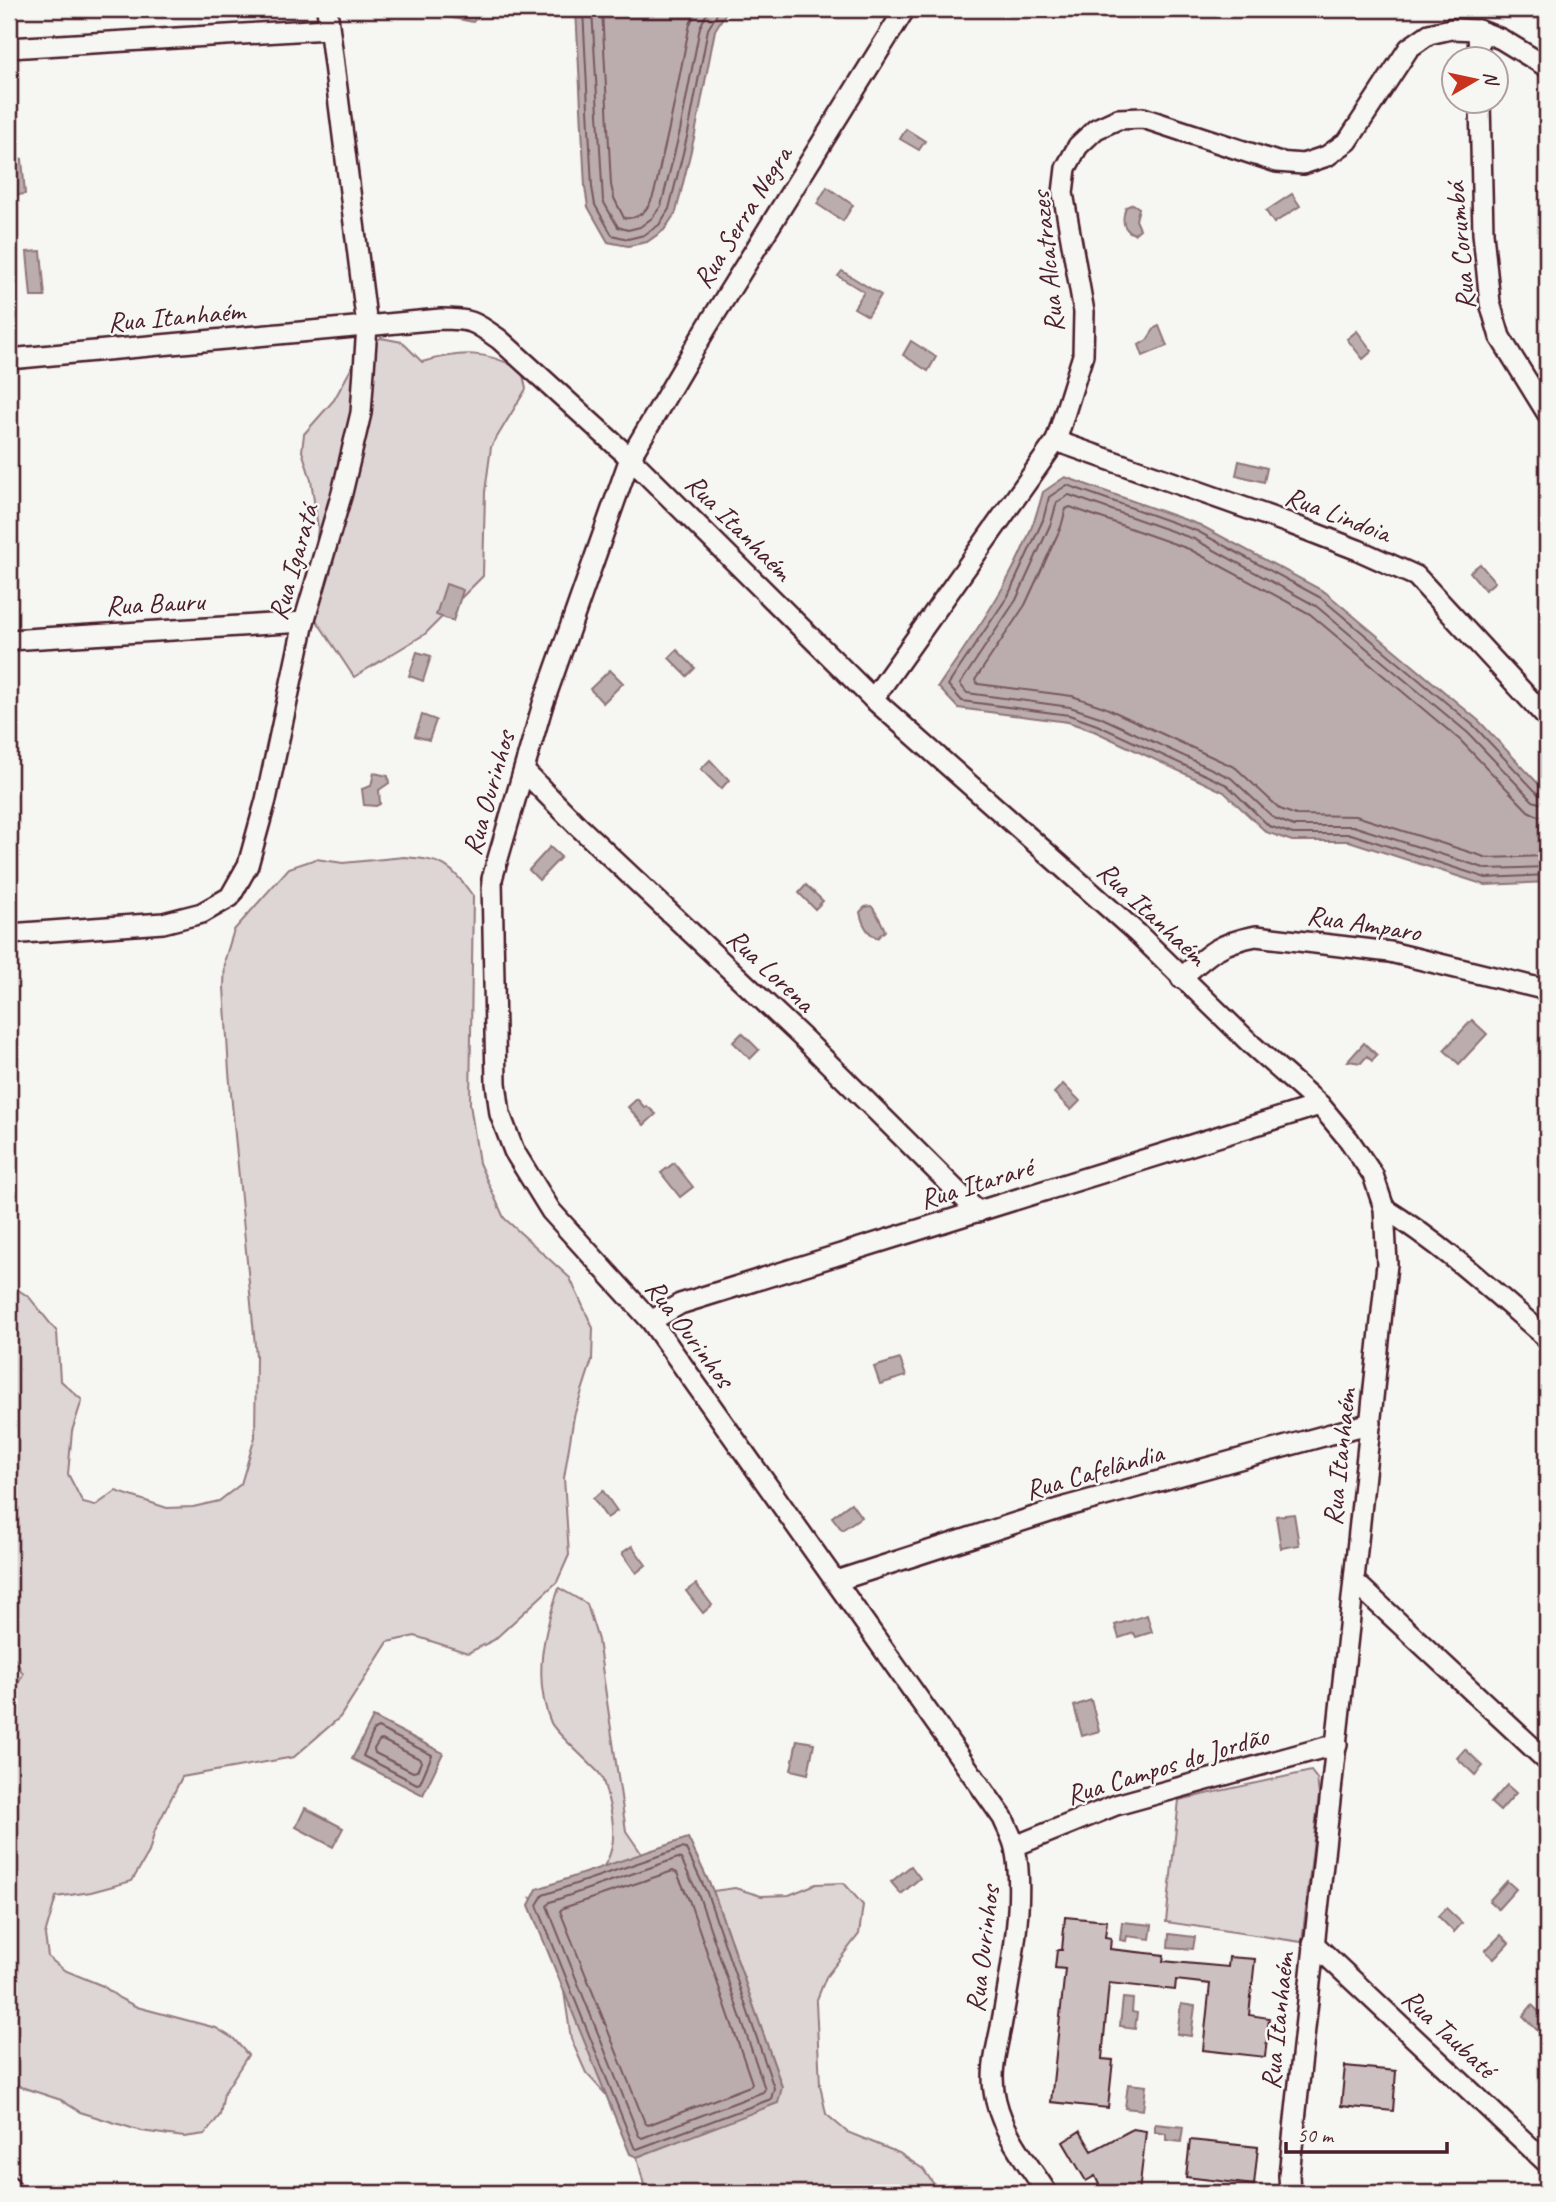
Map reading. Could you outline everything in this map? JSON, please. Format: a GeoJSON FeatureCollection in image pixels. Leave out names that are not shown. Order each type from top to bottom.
{"type":"FeatureCollection","features":[{"type":"Feature","properties":{"kind":"street","name":"Rua Serra Negra"},"geometry":{"type":"LineString","coordinates":[[630,458],[706,327],[905,9]]}},
{"type":"Feature","properties":{"kind":"street"},"geometry":{"type":"LineString","coordinates":[[9,48],[328,19]]}},
{"type":"Feature","properties":{"kind":"street","name":"Rua Igaratá"},"geometry":{"type":"LineString","coordinates":[[9,934],[163,923],[202,913],[230,897],[248,865],[304,622],[342,492],[361,413],[367,326],[328,19]]}},
{"type":"Feature","properties":{"kind":"street","name":"Rua Alcatrazes"},"geometry":{"type":"LineString","coordinates":[[873,699],[1056,441],[1083,355],[1084,312],[1063,192],[1066,168],[1078,146],[1096,129],[1118,120],[1143,118],[1278,162],[1303,164],[1327,156],[1348,141],[1409,48],[1429,34],[1451,29],[1478,30],[1501,39],[1547,66]]}},
{"type":"Feature","properties":{"kind":"street"},"geometry":{"type":"LineString","coordinates":[[1478,30],[1479,46]]}},
{"type":"Feature","properties":{"kind":"street","name":"Rua Corumbá"},"geometry":{"type":"LineString","coordinates":[[1480,116],[1483,233],[1490,303],[1500,337],[1547,413]]}},
{"type":"Feature","properties":{"kind":"street","name":"Rua Itanhaém"},"geometry":{"type":"LineString","coordinates":[[9,359],[367,326],[465,319],[478,324],[500,340],[630,458],[873,699],[1137,933],[1252,1045],[1320,1105],[1349,1140],[1373,1175],[1384,1208],[1387,1264],[1355,1582],[1313,1943],[1289,2175],[1290,2193]]}},
{"type":"Feature","properties":{"kind":"street","name":"Rua Lindoia"},"geometry":{"type":"LineString","coordinates":[[1056,441],[1302,529],[1416,576],[1547,718]]}},
{"type":"Feature","properties":{"kind":"street","name":"Rua Ourinhos"},"geometry":{"type":"LineString","coordinates":[[630,458],[543,705],[492,879],[496,1083],[500,1114],[514,1152],[551,1211],[651,1321],[1003,1818],[1015,1846],[1020,1883],[1001,2027],[993,2063],[995,2099],[1007,2134],[1047,2193]]}},
{"type":"Feature","properties":{"kind":"street","name":"Rua Bauru"},"geometry":{"type":"LineString","coordinates":[[9,640],[304,622]]}},
{"type":"Feature","properties":{"kind":"street","name":"Rua Lorena"},"geometry":{"type":"LineString","coordinates":[[524,771],[579,827],[806,1041],[978,1212]]}},
{"type":"Feature","properties":{"kind":"street","name":"Rua Amparo"},"geometry":{"type":"LineString","coordinates":[[1181,978],[1213,950],[1235,940],[1256,936],[1390,952],[1547,990]]}},
{"type":"Feature","properties":{"kind":"street","name":"Rua Itararé"},"geometry":{"type":"LineString","coordinates":[[651,1321],[680,1304],[1320,1105]]}},
{"type":"Feature","properties":{"kind":"street"},"geometry":{"type":"LineString","coordinates":[[1384,1208],[1416,1228],[1458,1261],[1547,1338]]}},
{"type":"Feature","properties":{"kind":"street","name":"Rua Cafelândia"},"geometry":{"type":"LineString","coordinates":[[836,1581],[1068,1506],[1371,1423]]}},
{"type":"Feature","properties":{"kind":"street"},"geometry":{"type":"LineString","coordinates":[[1355,1582],[1547,1761]]}},
{"type":"Feature","properties":{"kind":"street","name":"Rua Campos do Jordão"},"geometry":{"type":"LineString","coordinates":[[1015,1846],[1116,1805],[1337,1744]]}},
{"type":"Feature","properties":{"kind":"street","name":"Rua Taubaté"},"geometry":{"type":"LineString","coordinates":[[1313,1943],[1547,2163]]}},
{"type":"Feature","properties":{"kind":"street"},"geometry":{"type":"LineString","coordinates":[[9,2186],[11,2193]]}},
{"type":"Feature","properties":{"kind":"shaded area"},"geometry":{"type":"Polygon","coordinates":[[[381,338],[402,342],[422,362],[473,354],[509,363],[522,370],[526,389],[491,447],[485,492],[483,576],[425,634],[354,677],[309,609],[318,528],[311,480],[302,451],[304,434],[334,400],[362,349],[381,338]]]}},
{"type":"Feature","properties":{"kind":"shaded area"},"geometry":{"type":"Polygon","coordinates":[[[404,857],[437,862],[451,870],[473,896],[470,1104],[479,1163],[504,1218],[570,1278],[593,1328],[592,1360],[574,1416],[564,1478],[569,1555],[557,1582],[494,1640],[468,1653],[415,1636],[388,1642],[340,1717],[294,1757],[182,1777],[155,1830],[149,1852],[132,1881],[91,1892],[56,1897],[45,1935],[48,1957],[64,1970],[103,1986],[137,2007],[216,2028],[234,2039],[248,2055],[224,2093],[220,2115],[205,2134],[184,2137],[141,2131],[80,2112],[61,2100],[9,2083],[9,1702],[23,1674],[9,1648],[9,1496],[16,1489],[9,1482],[9,1284],[29,1297],[57,1332],[60,1380],[82,1400],[72,1431],[68,1474],[83,1503],[95,1506],[116,1491],[167,1508],[193,1507],[219,1501],[241,1484],[255,1437],[256,1356],[229,1072],[225,959],[234,930],[289,868],[316,859],[343,863],[404,857]]]}},
{"type":"Feature","properties":{"kind":"shaded area"},"geometry":{"type":"Polygon","coordinates":[[[559,1588],[587,1604],[598,1640],[626,1831],[685,1917],[782,2087],[713,1891],[735,1888],[761,1896],[789,1895],[816,1884],[844,1883],[863,1905],[859,1934],[826,1977],[816,2002],[820,2085],[826,2114],[847,2132],[899,2153],[923,2169],[940,2193],[646,2193],[637,2157],[673,2143],[612,2101],[586,2073],[571,2039],[555,1930],[531,1898],[562,1903],[576,1893],[599,1873],[611,1851],[613,1837],[613,1821],[601,1776],[554,1727],[545,1706],[542,1655],[559,1588]]]}},
{"type":"Feature","properties":{"kind":"shaded area"},"geometry":{"type":"Polygon","coordinates":[[[1311,1771],[1317,1779],[1319,1795],[1302,1942],[1166,1922],[1179,1800],[1311,1771]]]}},
{"type":"Feature","properties":{"kind":"water"},"geometry":{"type":"Polygon","coordinates":[[[428,9],[483,9],[473,22],[433,14],[428,9]]]}},
{"type":"Feature","properties":{"kind":"water"},"geometry":{"type":"Polygon","coordinates":[[[576,9],[728,9],[715,30],[695,134],[676,212],[664,230],[647,242],[628,246],[608,242],[588,207],[576,9]]]}},
{"type":"Feature","properties":{"kind":"water"},"geometry":{"type":"Polygon","coordinates":[[[906,129],[925,141],[919,150],[900,139],[906,129]]]}},
{"type":"Feature","properties":{"kind":"water"},"geometry":{"type":"Polygon","coordinates":[[[22,159],[25,194],[11,196],[9,161],[22,159]]]}},
{"type":"Feature","properties":{"kind":"water"},"geometry":{"type":"Polygon","coordinates":[[[827,187],[853,205],[843,221],[817,204],[827,187]]]}},
{"type":"Feature","properties":{"kind":"water"},"geometry":{"type":"Polygon","coordinates":[[[1292,194],[1300,206],[1274,223],[1266,211],[1292,194]]]}},
{"type":"Feature","properties":{"kind":"water"},"geometry":{"type":"Polygon","coordinates":[[[1133,204],[1139,208],[1136,220],[1140,229],[1134,234],[1127,229],[1123,219],[1126,207],[1133,204]]]}},
{"type":"Feature","properties":{"kind":"water"},"geometry":{"type":"Polygon","coordinates":[[[41,251],[45,297],[31,297],[27,252],[41,251]]]}},
{"type":"Feature","properties":{"kind":"water"},"geometry":{"type":"Polygon","coordinates":[[[842,271],[881,295],[868,316],[854,308],[864,292],[838,276],[842,271]]]}},
{"type":"Feature","properties":{"kind":"water"},"geometry":{"type":"Polygon","coordinates":[[[1159,326],[1167,346],[1143,356],[1139,345],[1159,326]]]}},
{"type":"Feature","properties":{"kind":"water"},"geometry":{"type":"Polygon","coordinates":[[[1357,331],[1372,351],[1363,359],[1347,339],[1357,331]]]}},
{"type":"Feature","properties":{"kind":"water"},"geometry":{"type":"Polygon","coordinates":[[[911,341],[936,357],[928,371],[903,355],[911,341]]]}},
{"type":"Feature","properties":{"kind":"water"},"geometry":{"type":"Polygon","coordinates":[[[1239,461],[1267,468],[1264,482],[1236,475],[1239,461]]]}},
{"type":"Feature","properties":{"kind":"water"},"geometry":{"type":"Polygon","coordinates":[[[1065,477],[1200,525],[1325,592],[1479,721],[1547,793],[1547,882],[1485,885],[1349,841],[1292,841],[1266,832],[1224,792],[1094,731],[1068,722],[958,708],[938,687],[985,618],[1013,570],[1035,519],[1043,492],[1065,477]]]}},
{"type":"Feature","properties":{"kind":"water"},"geometry":{"type":"Polygon","coordinates":[[[1480,564],[1495,582],[1485,590],[1470,572],[1480,564]]]}},
{"type":"Feature","properties":{"kind":"water"},"geometry":{"type":"Polygon","coordinates":[[[446,584],[463,590],[453,621],[436,615],[446,584]]]}},
{"type":"Feature","properties":{"kind":"water"},"geometry":{"type":"Polygon","coordinates":[[[677,650],[695,668],[687,676],[669,658],[677,650]]]}},
{"type":"Feature","properties":{"kind":"water"},"geometry":{"type":"Polygon","coordinates":[[[417,652],[431,656],[423,681],[409,676],[417,652]]]}},
{"type":"Feature","properties":{"kind":"water"},"geometry":{"type":"Polygon","coordinates":[[[610,670],[623,683],[603,703],[590,689],[610,670]]]}},
{"type":"Feature","properties":{"kind":"water"},"geometry":{"type":"Polygon","coordinates":[[[422,715],[436,720],[429,740],[415,736],[422,715]]]}},
{"type":"Feature","properties":{"kind":"water"},"geometry":{"type":"Polygon","coordinates":[[[710,760],[729,780],[721,789],[701,769],[710,760]]]}},
{"type":"Feature","properties":{"kind":"water"},"geometry":{"type":"Polygon","coordinates":[[[374,773],[388,776],[389,783],[379,790],[380,804],[364,805],[362,789],[371,786],[374,773]]]}},
{"type":"Feature","properties":{"kind":"water"},"geometry":{"type":"Polygon","coordinates":[[[550,847],[561,857],[539,880],[529,870],[550,847]]]}},
{"type":"Feature","properties":{"kind":"water"},"geometry":{"type":"Polygon","coordinates":[[[806,885],[823,901],[815,909],[799,893],[806,885]]]}},
{"type":"Feature","properties":{"kind":"water"},"geometry":{"type":"Polygon","coordinates":[[[871,906],[885,931],[877,938],[866,927],[860,912],[871,906]]]}},
{"type":"Feature","properties":{"kind":"water"},"geometry":{"type":"Polygon","coordinates":[[[1472,1020],[1487,1034],[1459,1064],[1444,1050],[1472,1020]]]}},
{"type":"Feature","properties":{"kind":"water"},"geometry":{"type":"Polygon","coordinates":[[[742,1033],[759,1050],[750,1059],[733,1042],[742,1033]]]}},
{"type":"Feature","properties":{"kind":"water"},"geometry":{"type":"Polygon","coordinates":[[[1364,1043],[1377,1055],[1372,1061],[1367,1056],[1361,1063],[1348,1061],[1364,1043]]]}},
{"type":"Feature","properties":{"kind":"water"},"geometry":{"type":"Polygon","coordinates":[[[1063,1084],[1080,1101],[1071,1110],[1054,1093],[1063,1084]]]}},
{"type":"Feature","properties":{"kind":"water"},"geometry":{"type":"Polygon","coordinates":[[[637,1099],[645,1108],[647,1106],[656,1114],[644,1125],[628,1107],[637,1099]]]}},
{"type":"Feature","properties":{"kind":"water"},"geometry":{"type":"Polygon","coordinates":[[[674,1163],[693,1187],[680,1197],[661,1173],[674,1163]]]}},
{"type":"Feature","properties":{"kind":"water"},"geometry":{"type":"Polygon","coordinates":[[[900,1359],[906,1376],[880,1384],[874,1367],[900,1359]]]}},
{"type":"Feature","properties":{"kind":"water"},"geometry":{"type":"Polygon","coordinates":[[[603,1491],[617,1511],[607,1518],[593,1498],[603,1491]]]}},
{"type":"Feature","properties":{"kind":"water"},"geometry":{"type":"Polygon","coordinates":[[[851,1503],[861,1517],[842,1530],[832,1517],[851,1503]]]}},
{"type":"Feature","properties":{"kind":"water"},"geometry":{"type":"Polygon","coordinates":[[[1294,1514],[1299,1545],[1281,1548],[1276,1516],[1294,1514]]]}},
{"type":"Feature","properties":{"kind":"water"},"geometry":{"type":"Polygon","coordinates":[[[632,1546],[646,1565],[636,1573],[622,1553],[632,1546]]]}},
{"type":"Feature","properties":{"kind":"water"},"geometry":{"type":"Polygon","coordinates":[[[696,1584],[712,1605],[703,1613],[686,1591],[696,1584]]]}},
{"type":"Feature","properties":{"kind":"water"},"geometry":{"type":"Polygon","coordinates":[[[1147,1615],[1152,1632],[1136,1637],[1134,1633],[1119,1638],[1115,1625],[1147,1615]]]}},
{"type":"Feature","properties":{"kind":"water"},"geometry":{"type":"Polygon","coordinates":[[[1091,1700],[1099,1731],[1082,1736],[1074,1706],[1091,1700]]]}},
{"type":"Feature","properties":{"kind":"water"},"geometry":{"type":"Polygon","coordinates":[[[373,1717],[443,1753],[423,1795],[352,1759],[373,1717]]]}},
{"type":"Feature","properties":{"kind":"water"},"geometry":{"type":"Polygon","coordinates":[[[797,1740],[814,1743],[808,1774],[791,1770],[797,1740]]]}},
{"type":"Feature","properties":{"kind":"water"},"geometry":{"type":"Polygon","coordinates":[[[1465,1749],[1483,1766],[1475,1775],[1457,1758],[1465,1749]]]}},
{"type":"Feature","properties":{"kind":"water"},"geometry":{"type":"Polygon","coordinates":[[[1507,1785],[1516,1793],[1500,1811],[1491,1803],[1507,1785]]]}},
{"type":"Feature","properties":{"kind":"water"},"geometry":{"type":"Polygon","coordinates":[[[305,1808],[343,1828],[333,1847],[296,1827],[305,1808]]]}},
{"type":"Feature","properties":{"kind":"water"},"geometry":{"type":"Polygon","coordinates":[[[688,1838],[713,1891],[782,2087],[778,2103],[637,2157],[630,2154],[529,1905],[537,1889],[688,1838]]]}},
{"type":"Feature","properties":{"kind":"water"},"geometry":{"type":"Polygon","coordinates":[[[911,1866],[920,1878],[901,1894],[891,1882],[911,1866]]]}},
{"type":"Feature","properties":{"kind":"water"},"geometry":{"type":"Polygon","coordinates":[[[1507,1881],[1516,1889],[1498,1909],[1489,1901],[1507,1881]]]}},
{"type":"Feature","properties":{"kind":"water"},"geometry":{"type":"Polygon","coordinates":[[[1446,1908],[1462,1923],[1454,1932],[1438,1916],[1446,1908]]]}},
{"type":"Feature","properties":{"kind":"water"},"geometry":{"type":"Polygon","coordinates":[[[1122,1922],[1152,1925],[1150,1939],[1127,1936],[1126,1941],[1120,1940],[1122,1922]]]}},
{"type":"Feature","properties":{"kind":"water"},"geometry":{"type":"Polygon","coordinates":[[[1169,1934],[1195,1937],[1193,1949],[1168,1947],[1169,1934]]]}},
{"type":"Feature","properties":{"kind":"water"},"geometry":{"type":"Polygon","coordinates":[[[1501,1935],[1509,1943],[1494,1959],[1485,1951],[1501,1935]]]}},
{"type":"Feature","properties":{"kind":"water"},"geometry":{"type":"Polygon","coordinates":[[[1123,1998],[1133,1999],[1132,2012],[1137,2013],[1135,2028],[1120,2026],[1123,1998]]]}},
{"type":"Feature","properties":{"kind":"water"},"geometry":{"type":"Polygon","coordinates":[[[1181,2004],[1195,2006],[1191,2036],[1177,2034],[1181,2004]]]}},
{"type":"Feature","properties":{"kind":"water"},"geometry":{"type":"Polygon","coordinates":[[[1532,2005],[1547,2020],[1547,2034],[1544,2037],[1523,2016],[1532,2005]]]}},
{"type":"Feature","properties":{"kind":"water"},"geometry":{"type":"Polygon","coordinates":[[[1128,2084],[1146,2086],[1143,2110],[1125,2108],[1128,2084]]]}},
{"type":"Feature","properties":{"kind":"water"},"geometry":{"type":"Polygon","coordinates":[[[1155,2124],[1183,2127],[1181,2142],[1166,2140],[1166,2134],[1155,2132],[1155,2124]]]}},
{"type":"Feature","properties":{"kind":"building"},"geometry":{"type":"Polygon","coordinates":[[[1065,1917],[1107,1921],[1105,1937],[1111,1938],[1110,1949],[1164,1955],[1163,1961],[1228,1967],[1229,1957],[1255,1959],[1249,2015],[1269,2018],[1265,2057],[1203,2050],[1210,1984],[1176,1980],[1175,1990],[1109,1983],[1102,2059],[1113,2060],[1108,2108],[1051,2102],[1065,1969],[1055,1968],[1057,1950],[1062,1950],[1065,1917]]]}},
{"type":"Feature","properties":{"kind":"building"},"geometry":{"type":"Polygon","coordinates":[[[1345,2066],[1396,2071],[1393,2111],[1341,2106],[1345,2066]]]}},
{"type":"Feature","properties":{"kind":"building"},"geometry":{"type":"Polygon","coordinates":[[[1133,2129],[1146,2131],[1139,2193],[1116,2193],[1109,2188],[1102,2191],[1095,2176],[1086,2181],[1063,2142],[1080,2131],[1092,2151],[1133,2129]]]}},
{"type":"Feature","properties":{"kind":"building"},"geometry":{"type":"Polygon","coordinates":[[[1190,2140],[1258,2147],[1254,2185],[1186,2177],[1190,2140]]]}}]}
